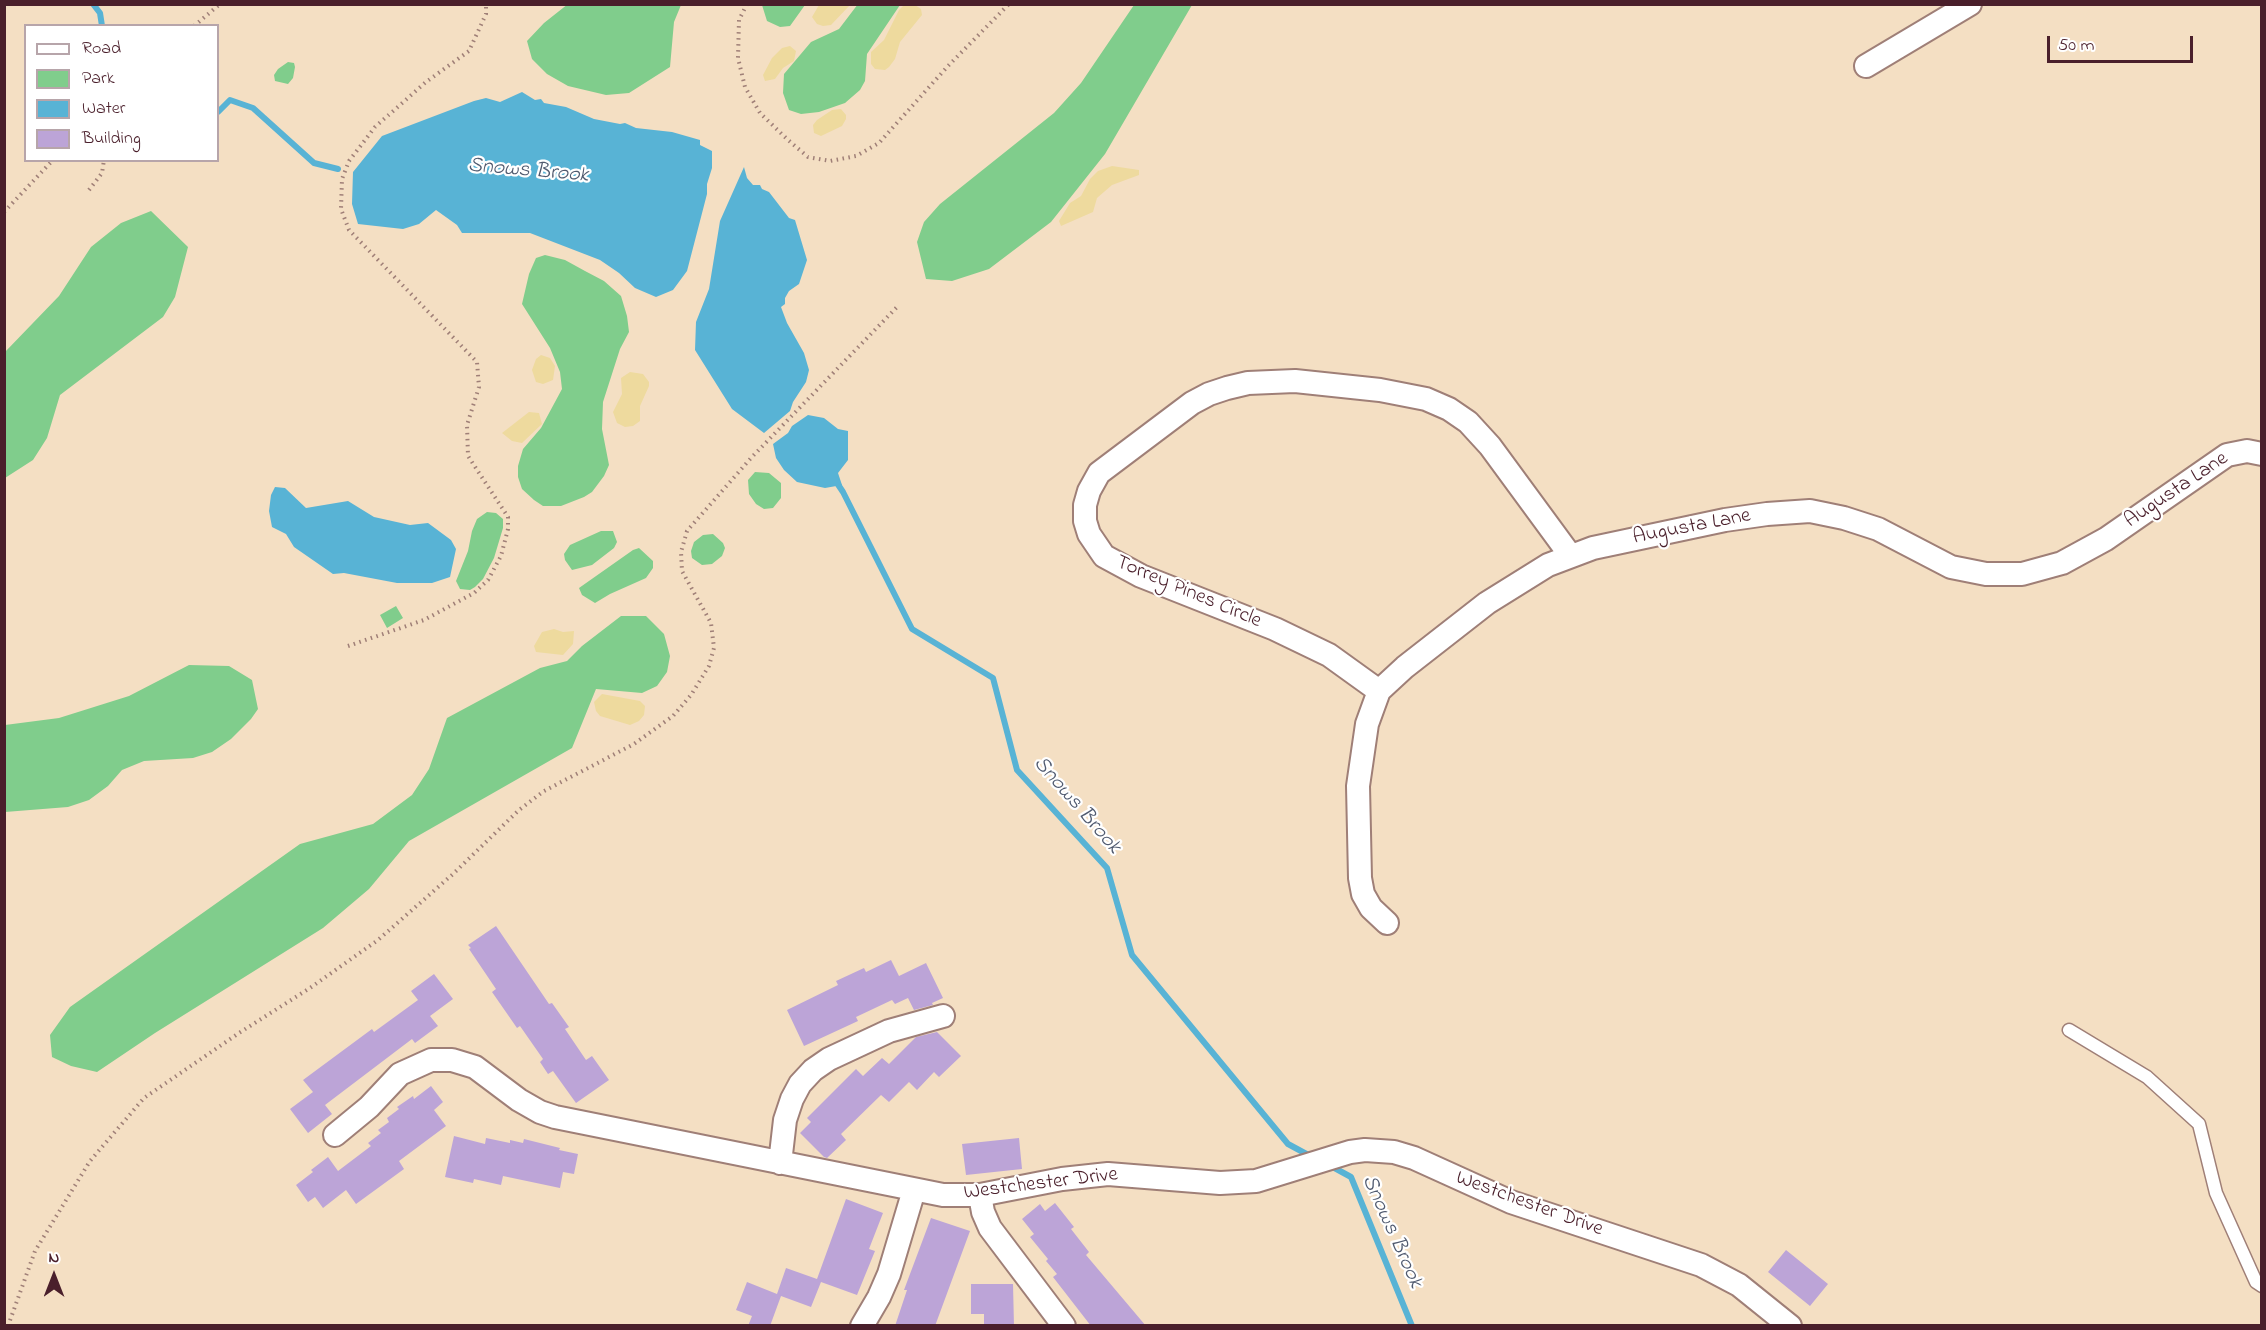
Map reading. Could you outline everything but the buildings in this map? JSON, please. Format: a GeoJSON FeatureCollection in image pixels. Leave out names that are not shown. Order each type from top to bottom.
{"type":"FeatureCollection","features":[{"type":"Feature","properties":{"kind":"street"},"geometry":{"type":"LineString","coordinates":[[1866,66],[1970,4]]}},
{"type":"Feature","properties":{"kind":"street","name":"Torrey Pines Circle"},"geometry":{"type":"LineString","coordinates":[[1379,691],[1329,655],[1275,629],[1141,576],[1104,556],[1089,534],[1085,521],[1085,505],[1089,491],[1099,473],[1192,403],[1227,388],[1248,383],[1295,381],[1380,390],[1426,399],[1449,409],[1468,422],[1490,446],[1570,555]]}},
{"type":"Feature","properties":{"kind":"street","name":"Augusta Lane"},"geometry":{"type":"LineString","coordinates":[[1387,923],[1371,908],[1363,894],[1360,878],[1358,786],[1367,724],[1379,691],[1487,603],[1548,565],[1593,548],[1725,520],[1810,511],[1844,518],[1878,529],[1951,567],[1986,574],[2022,574],[2062,563],[2106,539],[2227,455],[2254,453]]}},
{"type":"Feature","properties":{"kind":"street"},"geometry":{"type":"LineString","coordinates":[[780,1163],[785,1120],[792,1099],[800,1084],[813,1070],[829,1059],[890,1031],[943,1016]]}},
{"type":"Feature","properties":{"kind":"street","name":"Westchester Drive"},"geometry":{"type":"LineString","coordinates":[[335,1135],[369,1107],[400,1074],[431,1060],[452,1060],[475,1067],[519,1100],[555,1117],[943,1195],[980,1195],[1062,1179],[1108,1174],[1220,1182],[1256,1181],[1332,1156],[1365,1150],[1394,1152],[1414,1158],[1511,1202],[1701,1265],[1739,1285],[1790,1326]]}},
{"type":"Feature","properties":{"kind":"street"},"geometry":{"type":"LineString","coordinates":[[862,1326],[889,1274],[914,1190]]}},
{"type":"Feature","properties":{"kind":"street"},"geometry":{"type":"LineString","coordinates":[[980,1195],[983,1212],[990,1228],[1064,1326]]}},
{"type":"Feature","properties":{"kind":"lane"},"geometry":{"type":"LineString","coordinates":[[2068,1030],[2147,1077],[2199,1124],[2216,1192],[2256,1282],[2262,1286]]}},
{"type":"Feature","properties":{"kind":"path"},"geometry":{"type":"LineString","coordinates":[[196,24],[220,4]]}},
{"type":"Feature","properties":{"kind":"path"},"geometry":{"type":"LineString","coordinates":[[348,646],[424,620],[474,593],[488,580],[501,556],[508,529],[508,517],[468,456],[467,425],[479,387],[477,362],[349,231],[341,209],[342,178],[349,161],[375,127],[426,82],[469,51],[486,14],[486,4]]}},
{"type":"Feature","properties":{"kind":"path"},"geometry":{"type":"LineString","coordinates":[[747,4],[739,20],[738,58],[745,87],[759,113],[808,157],[830,161],[856,156],[879,143],[948,66],[1009,4]]}},
{"type":"Feature","properties":{"kind":"path"},"geometry":{"type":"LineString","coordinates":[[4,212],[51,162]]}},
{"type":"Feature","properties":{"kind":"path"},"geometry":{"type":"LineString","coordinates":[[89,190],[102,173],[104,162]]}},
{"type":"Feature","properties":{"kind":"path"},"geometry":{"type":"LineString","coordinates":[[8,1326],[35,1251],[90,1161],[144,1098],[378,940],[453,874],[519,810],[544,791],[634,744],[673,716],[691,695],[709,666],[714,648],[711,623],[682,571],[681,552],[687,531],[752,458],[898,306]]}},
{"type":"Feature","properties":{"kind":"green space"},"geometry":{"type":"Polygon","coordinates":[[[568,4],[681,5],[674,22],[670,67],[629,93],[606,95],[568,86],[547,74],[532,59],[527,41],[544,23],[568,4]]]}},
{"type":"Feature","properties":{"kind":"green space"},"geometry":{"type":"Polygon","coordinates":[[[762,4],[805,5],[790,26],[780,27],[767,21],[762,4]]]}},
{"type":"Feature","properties":{"kind":"green space"},"geometry":{"type":"Polygon","coordinates":[[[858,4],[900,5],[867,54],[865,81],[860,90],[845,103],[819,112],[801,114],[789,110],[783,93],[784,74],[811,42],[839,29],[858,4]]]}},
{"type":"Feature","properties":{"kind":"green space"},"geometry":{"type":"Polygon","coordinates":[[[1134,5],[1192,5],[1105,154],[1051,222],[989,269],[952,281],[926,279],[917,242],[924,222],[940,204],[1054,113],[1081,83],[1134,5]]]}},
{"type":"Feature","properties":{"kind":"green space"},"geometry":{"type":"Polygon","coordinates":[[[288,62],[294,63],[293,78],[288,84],[275,81],[274,75],[278,69],[288,62]]]}},
{"type":"Feature","properties":{"kind":"green space"},"geometry":{"type":"Polygon","coordinates":[[[151,211],[188,247],[175,297],[163,317],[60,395],[47,438],[33,460],[5,478],[5,352],[59,296],[91,247],[121,223],[151,211]]]}},
{"type":"Feature","properties":{"kind":"green space"},"geometry":{"type":"Polygon","coordinates":[[[545,255],[565,260],[604,281],[621,296],[629,332],[620,349],[603,402],[602,429],[609,465],[592,492],[561,506],[543,506],[534,500],[522,489],[518,477],[518,466],[523,449],[541,428],[562,389],[560,372],[550,348],[522,304],[529,274],[536,258],[545,255]]]}},
{"type":"Feature","properties":{"kind":"green space"},"geometry":{"type":"Polygon","coordinates":[[[755,472],[769,473],[781,483],[781,498],[773,508],[764,509],[756,504],[749,494],[748,480],[755,472]]]}},
{"type":"Feature","properties":{"kind":"green space"},"geometry":{"type":"Polygon","coordinates":[[[487,512],[496,513],[503,519],[503,528],[494,558],[483,579],[475,587],[470,590],[460,589],[456,581],[468,551],[472,531],[477,519],[487,512]]]}},
{"type":"Feature","properties":{"kind":"green space"},"geometry":{"type":"Polygon","coordinates":[[[601,531],[613,531],[617,542],[614,548],[592,565],[572,570],[564,554],[570,545],[601,531]]]}},
{"type":"Feature","properties":{"kind":"green space"},"geometry":{"type":"Polygon","coordinates":[[[713,534],[725,548],[722,556],[712,564],[702,565],[692,558],[691,551],[694,542],[703,535],[713,534]]]}},
{"type":"Feature","properties":{"kind":"green space"},"geometry":{"type":"Polygon","coordinates":[[[639,548],[653,561],[653,568],[646,578],[595,603],[582,595],[579,588],[639,548]]]}},
{"type":"Feature","properties":{"kind":"green space"},"geometry":{"type":"Polygon","coordinates":[[[396,606],[403,618],[387,628],[380,615],[396,606]]]}},
{"type":"Feature","properties":{"kind":"green space"},"geometry":{"type":"Polygon","coordinates":[[[621,616],[646,616],[664,634],[670,656],[667,672],[657,686],[642,693],[596,689],[572,748],[409,841],[369,889],[323,928],[97,1072],[71,1066],[52,1057],[50,1035],[70,1007],[300,844],[373,824],[412,795],[429,769],[447,718],[540,668],[567,661],[582,646],[621,616]]]}},
{"type":"Feature","properties":{"kind":"green space"},"geometry":{"type":"Polygon","coordinates":[[[189,665],[229,666],[252,680],[258,709],[231,739],[212,752],[193,758],[144,761],[122,770],[108,786],[89,800],[68,807],[5,812],[5,725],[59,718],[129,696],[189,665]]]}},
{"type":"Feature","properties":{"kind":"sand"},"geometry":{"type":"Polygon","coordinates":[[[819,5],[850,5],[831,25],[823,26],[817,24],[812,17],[819,5]]]}},
{"type":"Feature","properties":{"kind":"sand"},"geometry":{"type":"Polygon","coordinates":[[[904,5],[915,5],[921,9],[922,15],[900,42],[895,59],[889,67],[885,70],[875,69],[871,64],[871,52],[884,40],[899,10],[904,5]]]}},
{"type":"Feature","properties":{"kind":"sand"},"geometry":{"type":"Polygon","coordinates":[[[790,46],[796,51],[794,61],[783,68],[775,79],[765,81],[763,75],[772,58],[782,48],[790,46]]]}},
{"type":"Feature","properties":{"kind":"sand"},"geometry":{"type":"Polygon","coordinates":[[[841,109],[846,115],[842,126],[821,136],[814,133],[813,125],[817,120],[832,110],[841,109]]]}},
{"type":"Feature","properties":{"kind":"sand"},"geometry":{"type":"Polygon","coordinates":[[[1112,166],[1139,170],[1139,175],[1112,185],[1097,198],[1093,212],[1061,226],[1059,221],[1070,203],[1081,196],[1090,179],[1098,171],[1112,166]]]}},
{"type":"Feature","properties":{"kind":"sand"},"geometry":{"type":"Polygon","coordinates":[[[541,355],[550,358],[555,366],[553,380],[543,384],[536,382],[532,370],[536,359],[541,355]]]}},
{"type":"Feature","properties":{"kind":"sand"},"geometry":{"type":"Polygon","coordinates":[[[630,372],[643,374],[649,386],[640,406],[640,421],[633,426],[625,427],[617,423],[613,412],[622,394],[621,378],[630,372]]]}},
{"type":"Feature","properties":{"kind":"sand"},"geometry":{"type":"Polygon","coordinates":[[[529,412],[539,413],[542,424],[522,443],[512,441],[502,433],[529,412]]]}},
{"type":"Feature","properties":{"kind":"sand"},"geometry":{"type":"Polygon","coordinates":[[[554,629],[563,632],[574,631],[573,644],[563,655],[536,652],[534,646],[542,632],[554,629]]]}},
{"type":"Feature","properties":{"kind":"sand"},"geometry":{"type":"Polygon","coordinates":[[[602,694],[640,701],[645,706],[644,715],[639,721],[630,725],[600,716],[594,702],[602,694]]]}},
{"type":"Feature","properties":{"kind":"water"},"geometry":{"type":"Polygon","coordinates":[[[522,92],[535,100],[541,99],[544,103],[566,107],[594,119],[625,123],[636,128],[672,132],[700,140],[700,145],[712,151],[712,168],[707,184],[707,194],[687,271],[673,290],[656,297],[635,288],[600,260],[530,233],[462,233],[457,225],[436,210],[419,224],[403,229],[358,224],[352,204],[353,172],[382,136],[474,101],[486,98],[500,102],[522,92]]]}},
{"type":"Feature","properties":{"kind":"water"},"geometry":{"type":"Polygon","coordinates":[[[744,167],[747,178],[753,185],[760,185],[762,189],[769,192],[789,218],[795,220],[807,260],[799,284],[789,291],[785,304],[781,307],[804,353],[809,370],[806,382],[790,411],[764,433],[732,409],[695,350],[696,322],[709,289],[720,221],[744,167]]]}},
{"type":"Feature","properties":{"kind":"water"},"geometry":{"type":"Polygon","coordinates":[[[808,415],[824,418],[838,429],[848,431],[848,460],[838,473],[842,485],[825,488],[797,482],[784,470],[776,458],[773,444],[808,415]]]}},
{"type":"Feature","properties":{"kind":"water"},"geometry":{"type":"Polygon","coordinates":[[[275,487],[285,488],[306,508],[348,501],[374,517],[410,525],[428,523],[451,540],[456,549],[450,577],[432,583],[397,583],[344,573],[333,574],[294,547],[286,534],[272,527],[269,511],[271,495],[275,487]]]}},
{"type":"Feature","properties":{"kind":"waterway","name":"Snows Brook"},"geometry":{"type":"LineString","coordinates":[[93,4],[100,13],[102,24]]}},
{"type":"Feature","properties":{"kind":"waterway","name":"Snows Brook"},"geometry":{"type":"LineString","coordinates":[[219,111],[230,100],[253,108],[314,163],[338,169]]}},
{"type":"Feature","properties":{"kind":"waterway","name":"Snows Brook"},"geometry":{"type":"LineString","coordinates":[[835,480],[912,629],[993,678],[1017,770],[1107,868],[1132,955],[1288,1144],[1312,1157]]}},
{"type":"Feature","properties":{"kind":"waterway","name":"Snows Brook"},"geometry":{"type":"LineString","coordinates":[[1329,1165],[1351,1177],[1412,1326]]}}]}
